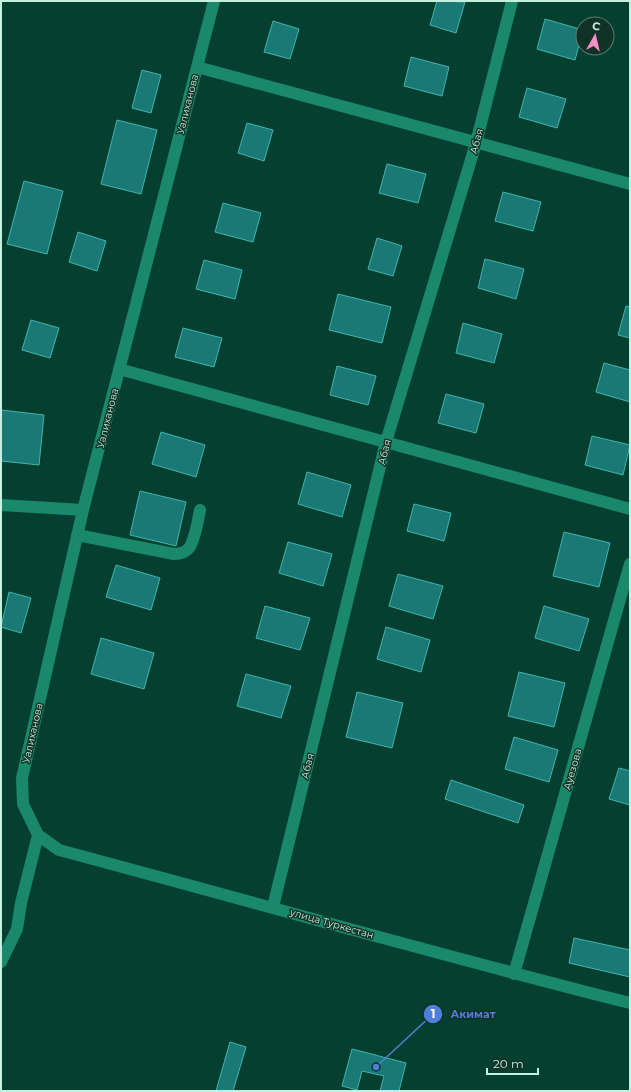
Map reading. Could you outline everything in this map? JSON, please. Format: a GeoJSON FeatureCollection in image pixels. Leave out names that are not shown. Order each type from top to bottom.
{"type":"FeatureCollection","features":[{"type":"Feature","properties":{"kind":"street","name":"Уалиханова"},"geometry":{"type":"LineString","coordinates":[[38,835],[23,804],[22,778],[83,510],[214,1]]}},
{"type":"Feature","properties":{"kind":"street","name":"Абая"},"geometry":{"type":"LineString","coordinates":[[273,907],[386,442],[476,143],[512,1]]}},
{"type":"Feature","properties":{"kind":"street"},"geometry":{"type":"LineString","coordinates":[[196,68],[630,184]]}},
{"type":"Feature","properties":{"kind":"street"},"geometry":{"type":"LineString","coordinates":[[119,368],[630,509]]}},
{"type":"Feature","properties":{"kind":"street"},"geometry":{"type":"LineString","coordinates":[[1,505],[83,510]]}},
{"type":"Feature","properties":{"kind":"street"},"geometry":{"type":"LineString","coordinates":[[77,535],[174,554],[182,554],[189,548],[193,539],[200,510]]}},
{"type":"Feature","properties":{"kind":"street","name":"Ауезова"},"geometry":{"type":"LineString","coordinates":[[514,974],[630,564]]}},
{"type":"Feature","properties":{"kind":"street"},"geometry":{"type":"LineString","coordinates":[[1,962],[17,929],[21,903],[38,835]]}},
{"type":"Feature","properties":{"kind":"street","name":"улица Туркестан"},"geometry":{"type":"LineString","coordinates":[[38,835],[59,850],[273,907],[514,974],[630,1003]]}},
{"type":"Feature","properties":{"kind":"building"},"geometry":{"type":"Polygon","coordinates":[[[437,1],[465,2],[456,33],[430,25],[437,1]]]}},
{"type":"Feature","properties":{"kind":"building"},"geometry":{"type":"Polygon","coordinates":[[[545,19],[575,28],[575,60],[537,49],[545,19]]]}},
{"type":"Feature","properties":{"kind":"building"},"geometry":{"type":"Polygon","coordinates":[[[273,21],[299,29],[290,59],[264,52],[273,21]]]}},
{"type":"Feature","properties":{"kind":"building"},"geometry":{"type":"Polygon","coordinates":[[[411,57],[449,67],[442,96],[404,86],[411,57]]]}},
{"type":"Feature","properties":{"kind":"building"},"geometry":{"type":"Polygon","coordinates":[[[142,70],[161,75],[151,113],[132,108],[142,70]]]}},
{"type":"Feature","properties":{"kind":"building"},"geometry":{"type":"Polygon","coordinates":[[[527,88],[566,99],[557,128],[519,117],[527,88]]]}},
{"type":"Feature","properties":{"kind":"building"},"geometry":{"type":"Polygon","coordinates":[[[117,120],[157,130],[141,194],[101,184],[117,120]]]}},
{"type":"Feature","properties":{"kind":"building"},"geometry":{"type":"Polygon","coordinates":[[[247,123],[273,130],[264,161],[238,153],[247,123]]]}},
{"type":"Feature","properties":{"kind":"building"},"geometry":{"type":"Polygon","coordinates":[[[387,164],[426,174],[418,203],[379,193],[387,164]]]}},
{"type":"Feature","properties":{"kind":"building"},"geometry":{"type":"Polygon","coordinates":[[[24,181],[63,191],[47,254],[7,244],[24,181]]]}},
{"type":"Feature","properties":{"kind":"building"},"geometry":{"type":"Polygon","coordinates":[[[503,192],[541,202],[533,231],[495,221],[503,192]]]}},
{"type":"Feature","properties":{"kind":"building"},"geometry":{"type":"Polygon","coordinates":[[[223,203],[261,213],[253,242],[215,232],[223,203]]]}},
{"type":"Feature","properties":{"kind":"building"},"geometry":{"type":"Polygon","coordinates":[[[78,232],[106,241],[97,271],[69,262],[78,232]]]}},
{"type":"Feature","properties":{"kind":"building"},"geometry":{"type":"Polygon","coordinates":[[[377,238],[402,246],[393,276],[368,269],[377,238]]]}},
{"type":"Feature","properties":{"kind":"building"},"geometry":{"type":"Polygon","coordinates":[[[485,259],[524,269],[516,299],[478,288],[485,259]]]}},
{"type":"Feature","properties":{"kind":"building"},"geometry":{"type":"Polygon","coordinates":[[[204,260],[242,270],[235,299],[196,289],[204,260]]]}},
{"type":"Feature","properties":{"kind":"building"},"geometry":{"type":"Polygon","coordinates":[[[338,294],[391,307],[382,343],[329,330],[338,294]]]}},
{"type":"Feature","properties":{"kind":"building"},"geometry":{"type":"Polygon","coordinates":[[[626,306],[630,307],[630,338],[618,335],[626,306]]]}},
{"type":"Feature","properties":{"kind":"building"},"geometry":{"type":"Polygon","coordinates":[[[31,320],[59,328],[50,358],[22,350],[31,320]]]}},
{"type":"Feature","properties":{"kind":"building"},"geometry":{"type":"Polygon","coordinates":[[[463,323],[502,334],[494,363],[456,353],[463,323]]]}},
{"type":"Feature","properties":{"kind":"building"},"geometry":{"type":"Polygon","coordinates":[[[183,328],[222,338],[214,367],[175,357],[183,328]]]}},
{"type":"Feature","properties":{"kind":"building"},"geometry":{"type":"Polygon","coordinates":[[[604,363],[630,370],[630,402],[596,392],[604,363]]]}},
{"type":"Feature","properties":{"kind":"building"},"geometry":{"type":"Polygon","coordinates":[[[337,366],[376,376],[368,405],[330,395],[337,366]]]}},
{"type":"Feature","properties":{"kind":"building"},"geometry":{"type":"Polygon","coordinates":[[[446,394],[484,404],[476,433],[438,423],[446,394]]]}},
{"type":"Feature","properties":{"kind":"building"},"geometry":{"type":"Polygon","coordinates":[[[1,410],[44,415],[39,465],[1,461],[1,410]]]}},
{"type":"Feature","properties":{"kind":"building"},"geometry":{"type":"Polygon","coordinates":[[[161,432],[205,445],[196,477],[152,464],[161,432]]]}},
{"type":"Feature","properties":{"kind":"building"},"geometry":{"type":"Polygon","coordinates":[[[592,436],[630,445],[623,475],[585,465],[592,436]]]}},
{"type":"Feature","properties":{"kind":"building"},"geometry":{"type":"Polygon","coordinates":[[[307,472],[351,485],[342,517],[298,504],[307,472]]]}},
{"type":"Feature","properties":{"kind":"building"},"geometry":{"type":"Polygon","coordinates":[[[140,491],[186,502],[176,546],[130,535],[140,491]]]}},
{"type":"Feature","properties":{"kind":"building"},"geometry":{"type":"Polygon","coordinates":[[[414,504],[451,513],[444,541],[407,531],[414,504]]]}},
{"type":"Feature","properties":{"kind":"building"},"geometry":{"type":"Polygon","coordinates":[[[564,532],[610,543],[599,587],[553,576],[564,532]]]}},
{"type":"Feature","properties":{"kind":"building"},"geometry":{"type":"Polygon","coordinates":[[[288,542],[332,554],[323,586],[279,573],[288,542]]]}},
{"type":"Feature","properties":{"kind":"building"},"geometry":{"type":"Polygon","coordinates":[[[116,565],[160,578],[151,610],[106,597],[116,565]]]}},
{"type":"Feature","properties":{"kind":"building"},"geometry":{"type":"Polygon","coordinates":[[[398,574],[443,586],[433,619],[389,606],[398,574]]]}},
{"type":"Feature","properties":{"kind":"building"},"geometry":{"type":"Polygon","coordinates":[[[9,592],[31,598],[21,633],[1,627],[9,592]]]}},
{"type":"Feature","properties":{"kind":"building"},"geometry":{"type":"Polygon","coordinates":[[[265,606],[310,618],[300,650],[256,638],[265,606]]]}},
{"type":"Feature","properties":{"kind":"building"},"geometry":{"type":"Polygon","coordinates":[[[544,606],[589,619],[579,651],[535,638],[544,606]]]}},
{"type":"Feature","properties":{"kind":"building"},"geometry":{"type":"Polygon","coordinates":[[[386,627],[430,640],[421,672],[377,659],[386,627]]]}},
{"type":"Feature","properties":{"kind":"building"},"geometry":{"type":"Polygon","coordinates":[[[101,638],[154,653],[144,689],[91,674],[101,638]]]}},
{"type":"Feature","properties":{"kind":"building"},"geometry":{"type":"Polygon","coordinates":[[[519,672],[565,683],[554,727],[508,716],[519,672]]]}},
{"type":"Feature","properties":{"kind":"building"},"geometry":{"type":"Polygon","coordinates":[[[246,674],[291,686],[281,718],[237,706],[246,674]]]}},
{"type":"Feature","properties":{"kind":"building"},"geometry":{"type":"Polygon","coordinates":[[[357,692],[403,703],[392,748],[346,737],[357,692]]]}},
{"type":"Feature","properties":{"kind":"building"},"geometry":{"type":"Polygon","coordinates":[[[514,737],[558,750],[549,782],[505,769],[514,737]]]}},
{"type":"Feature","properties":{"kind":"building"},"geometry":{"type":"Polygon","coordinates":[[[619,768],[630,771],[630,805],[609,799],[619,768]]]}},
{"type":"Feature","properties":{"kind":"building"},"geometry":{"type":"Polygon","coordinates":[[[451,780],[524,805],[518,823],[445,799],[451,780]]]}},
{"type":"Feature","properties":{"kind":"building"},"geometry":{"type":"Polygon","coordinates":[[[574,938],[630,950],[630,977],[569,963],[574,938]]]}},
{"type":"Feature","properties":{"kind":"building"},"geometry":{"type":"Polygon","coordinates":[[[230,1042],[246,1047],[233,1091],[216,1091],[230,1042]]]}},
{"type":"Feature","properties":{"kind":"building"},"geometry":{"type":"Polygon","coordinates":[[[352,1049],[406,1063],[399,1091],[380,1091],[384,1076],[362,1071],[357,1090],[342,1086],[352,1049]]]}},
{"type":"Feature","properties":{"kind":"place","name":"Акимат"},"geometry":{"type":"Point","coordinates":[376,1067]}}]}
